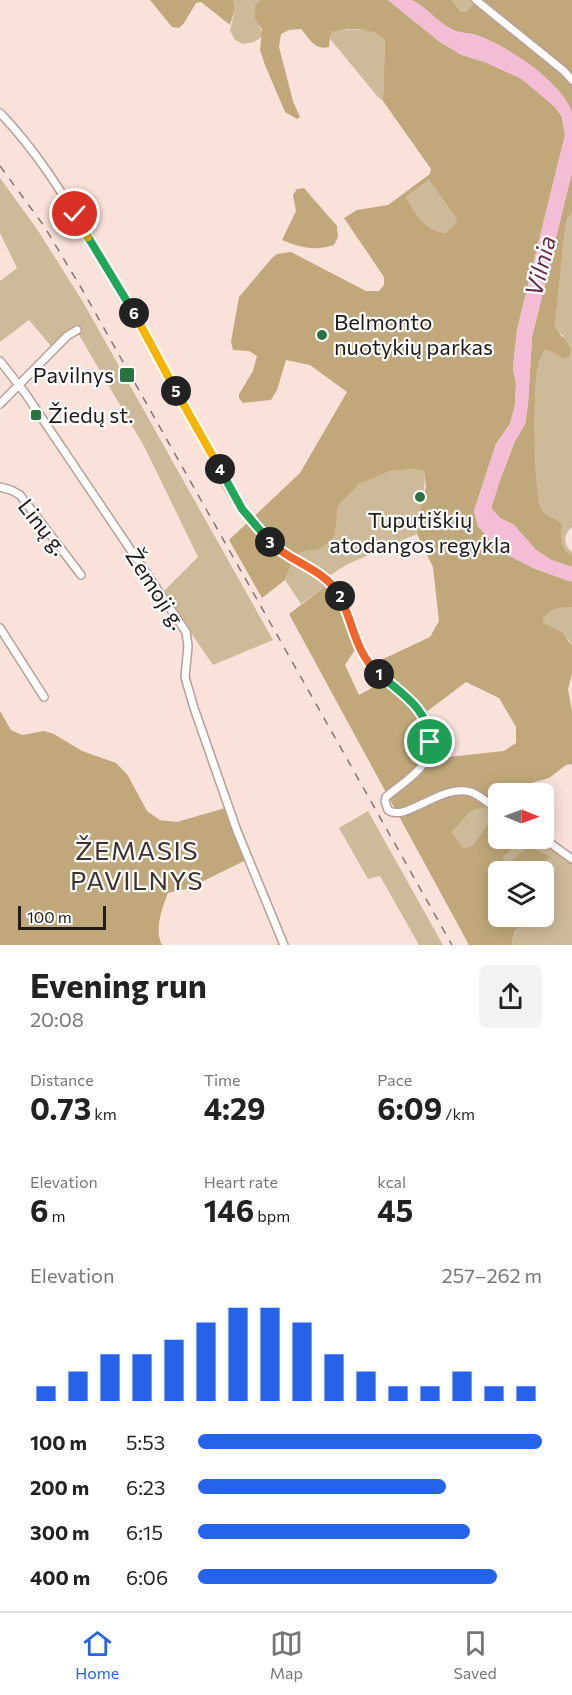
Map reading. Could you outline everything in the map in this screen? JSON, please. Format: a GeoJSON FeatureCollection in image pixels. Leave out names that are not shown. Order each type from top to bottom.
{"type":"FeatureCollection","features":[{"type":"Feature","properties":{"kind":"street"},"geometry":{"type":"LineString","coordinates":[[476,0],[572,80]]}},
{"type":"Feature","properties":{"kind":"street"},"geometry":{"type":"LineString","coordinates":[[0,113],[32,148],[121,290],[242,509],[273,545],[315,570],[336,588],[347,610],[357,643],[367,661],[414,704],[427,722],[430,742],[425,763],[419,772],[387,797],[385,801],[388,810],[398,813],[450,791],[462,791],[479,796],[488,803]]}},
{"type":"Feature","properties":{"kind":"street"},"geometry":{"type":"LineString","coordinates":[[0,404],[67,336],[77,330]]}},
{"type":"Feature","properties":{"kind":"street","name":"Žemoji g."},"geometry":{"type":"LineString","coordinates":[[0,361],[186,632],[188,646],[184,677],[237,831],[284,945]]}},
{"type":"Feature","properties":{"kind":"street","name":"Linų g."},"geometry":{"type":"LineString","coordinates":[[0,487],[20,495],[81,575]]}},
{"type":"Feature","properties":{"kind":"street"},"geometry":{"type":"LineString","coordinates":[[0,628],[44,697]]}},
{"type":"Feature","properties":{"kind":"street"},"geometry":{"type":"LineString","coordinates":[[554,846],[572,859]]}},
{"type":"Feature","properties":{"kind":"shaded area"},"geometry":{"type":"Polygon","coordinates":[[[150,0],[233,0],[235,9],[230,25],[201,2],[196,3],[179,28],[172,27],[150,0]]]}},
{"type":"Feature","properties":{"kind":"shaded area"},"geometry":{"type":"Polygon","coordinates":[[[233,0],[260,0],[255,13],[263,36],[254,42],[243,44],[235,40],[230,31],[235,9],[233,0]]]}},
{"type":"Feature","properties":{"kind":"shaded area"},"geometry":{"type":"Polygon","coordinates":[[[260,0],[388,0],[440,42],[462,55],[485,62],[522,79],[555,107],[562,117],[565,135],[517,330],[513,368],[516,384],[515,405],[510,424],[496,444],[474,511],[478,526],[508,555],[533,568],[572,582],[572,607],[552,610],[543,619],[543,623],[562,632],[572,646],[572,674],[568,689],[572,711],[572,764],[566,765],[549,778],[531,783],[488,783],[488,807],[471,811],[452,832],[463,849],[473,845],[488,824],[488,849],[512,849],[502,858],[504,861],[488,861],[488,927],[516,927],[513,945],[469,945],[289,614],[326,586],[330,586],[342,605],[356,648],[345,665],[359,695],[379,684],[377,664],[381,660],[430,637],[439,621],[433,567],[417,534],[418,518],[426,487],[424,471],[413,469],[391,471],[359,484],[338,506],[335,535],[330,541],[317,550],[298,554],[285,580],[262,598],[229,540],[300,473],[347,392],[310,365],[286,360],[277,390],[271,400],[243,403],[239,394],[253,371],[257,356],[249,351],[233,350],[231,342],[239,297],[272,258],[277,254],[291,252],[366,291],[379,291],[384,285],[384,277],[344,218],[357,210],[388,205],[430,174],[431,169],[383,101],[385,40],[367,30],[345,29],[332,32],[329,47],[324,48],[313,43],[301,29],[289,30],[281,34],[279,47],[293,101],[300,117],[297,119],[285,112],[265,65],[260,50],[262,29],[255,19],[255,6],[260,0]],[[429,180],[406,197],[417,215],[431,228],[445,233],[453,227],[457,219],[429,180]],[[466,682],[425,713],[422,722],[428,752],[439,758],[504,751],[516,743],[516,727],[499,698],[466,682]]]}},
{"type":"Feature","properties":{"kind":"shaded area"},"geometry":{"type":"Polygon","coordinates":[[[411,0],[452,0],[461,12],[466,12],[474,3],[572,85],[572,113],[567,101],[532,66],[488,40],[447,27],[411,0]]]}},
{"type":"Feature","properties":{"kind":"shaded area"},"geometry":{"type":"Polygon","coordinates":[[[452,0],[471,0],[474,3],[466,12],[461,12],[452,0]]]}},
{"type":"Feature","properties":{"kind":"shaded area"},"geometry":{"type":"Polygon","coordinates":[[[481,0],[572,0],[572,73],[481,0]]]}},
{"type":"Feature","properties":{"kind":"shaded area"},"geometry":{"type":"Polygon","coordinates":[[[337,30],[369,30],[385,39],[383,101],[329,37],[337,30]]]}},
{"type":"Feature","properties":{"kind":"shaded area"},"geometry":{"type":"Polygon","coordinates":[[[572,172],[572,213],[567,219],[565,229],[555,326],[571,351],[568,357],[563,358],[545,350],[541,357],[536,381],[535,428],[537,489],[540,503],[545,513],[562,524],[562,542],[565,550],[572,556],[572,567],[551,560],[536,550],[514,525],[500,518],[491,508],[515,441],[525,424],[532,337],[572,172]]]}},
{"type":"Feature","properties":{"kind":"shaded area"},"geometry":{"type":"Polygon","coordinates":[[[0,178],[37,229],[83,302],[273,640],[213,665],[163,592],[198,557],[145,448],[75,328],[51,346],[29,320],[0,342],[0,281],[17,268],[0,233],[0,178]]]}},
{"type":"Feature","properties":{"kind":"shaded area"},"geometry":{"type":"Polygon","coordinates":[[[429,180],[457,219],[446,233],[426,225],[406,197],[429,180]]]}},
{"type":"Feature","properties":{"kind":"shaded area"},"geometry":{"type":"Polygon","coordinates":[[[304,188],[337,226],[338,237],[334,245],[308,248],[282,240],[296,211],[293,195],[297,189],[304,188]]]}},
{"type":"Feature","properties":{"kind":"shaded area"},"geometry":{"type":"Polygon","coordinates":[[[572,213],[572,527],[565,540],[572,556],[563,546],[562,524],[545,513],[540,503],[537,488],[535,427],[536,381],[541,357],[545,350],[550,350],[563,358],[563,335],[557,332],[555,326],[565,229],[567,219],[572,213]]]}},
{"type":"Feature","properties":{"kind":"shaded area"},"geometry":{"type":"Polygon","coordinates":[[[413,469],[424,471],[425,479],[417,534],[346,565],[323,580],[330,586],[326,586],[301,604],[285,580],[298,554],[317,550],[335,535],[338,506],[359,484],[391,471],[413,469]]]}},
{"type":"Feature","properties":{"kind":"shaded area"},"geometry":{"type":"Polygon","coordinates":[[[564,607],[572,607],[572,646],[569,640],[543,623],[547,613],[564,607]]]}},
{"type":"Feature","properties":{"kind":"shaded area"},"geometry":{"type":"Polygon","coordinates":[[[0,711],[11,730],[22,735],[44,731],[54,734],[82,751],[116,763],[127,774],[147,811],[160,820],[177,822],[225,808],[244,861],[187,889],[168,893],[159,926],[162,945],[0,945],[0,711]]]}},
{"type":"Feature","properties":{"kind":"shaded area"},"geometry":{"type":"Polygon","coordinates":[[[488,807],[488,824],[473,845],[463,849],[452,832],[471,811],[488,807]]]}},
{"type":"Feature","properties":{"kind":"shaded area"},"geometry":{"type":"Polygon","coordinates":[[[368,811],[443,945],[419,945],[380,876],[368,879],[339,828],[368,811]]]}},
{"type":"Feature","properties":{"kind":"shaded area"},"geometry":{"type":"Polygon","coordinates":[[[512,849],[554,849],[572,861],[572,945],[513,945],[515,927],[554,927],[554,861],[546,861],[550,857],[528,861],[504,861],[501,858],[512,849]]]}},
{"type":"Feature","properties":{"kind":"shaded area"},"geometry":{"type":"Polygon","coordinates":[[[525,849],[535,849],[550,857],[546,861],[511,861],[525,849]]]}},
{"type":"Feature","properties":{"kind":"water","name":"Vilnia"},"geometry":{"type":"Polygon","coordinates":[[[388,0],[412,0],[453,30],[476,35],[517,56],[546,77],[567,101],[572,113],[572,172],[532,337],[525,424],[515,441],[491,508],[500,518],[514,525],[536,550],[551,560],[572,567],[572,582],[533,568],[508,555],[478,526],[474,511],[496,444],[510,424],[515,405],[516,384],[513,368],[517,330],[565,135],[562,117],[555,107],[522,79],[485,62],[462,55],[440,42],[388,0]]]}},
{"type":"Feature","properties":{"kind":"railway"},"geometry":{"type":"LineString","coordinates":[[0,166],[44,226],[83,291],[452,945]]}},
{"type":"Feature","properties":{"kind":"place","name":"Belmonto nuotykių parkas"},"geometry":{"type":"Point","coordinates":[322,335]}},
{"type":"Feature","properties":{"kind":"place","name":"Pavilnys"},"geometry":{"type":"Point","coordinates":[127,375]}},
{"type":"Feature","properties":{"kind":"place","name":"Žiedų st."},"geometry":{"type":"Point","coordinates":[36,415]}},
{"type":"Feature","properties":{"kind":"place","name":"Tuputiškių atodangos regykla"},"geometry":{"type":"Point","coordinates":[420,497]}},
{"type":"Feature","properties":{"kind":"district","name":"ŽEMASIS PAVILNYS"},"geometry":{"type":"Point","coordinates":[137,866]}},
{"type":"Feature","properties":{"kind":"route"},"geometry":{"type":"LineString","coordinates":[[75,214],[121,290],[242,509],[273,545],[315,570],[336,588],[347,610],[357,643],[367,661],[422,714],[427,722],[430,742]]}}]}
